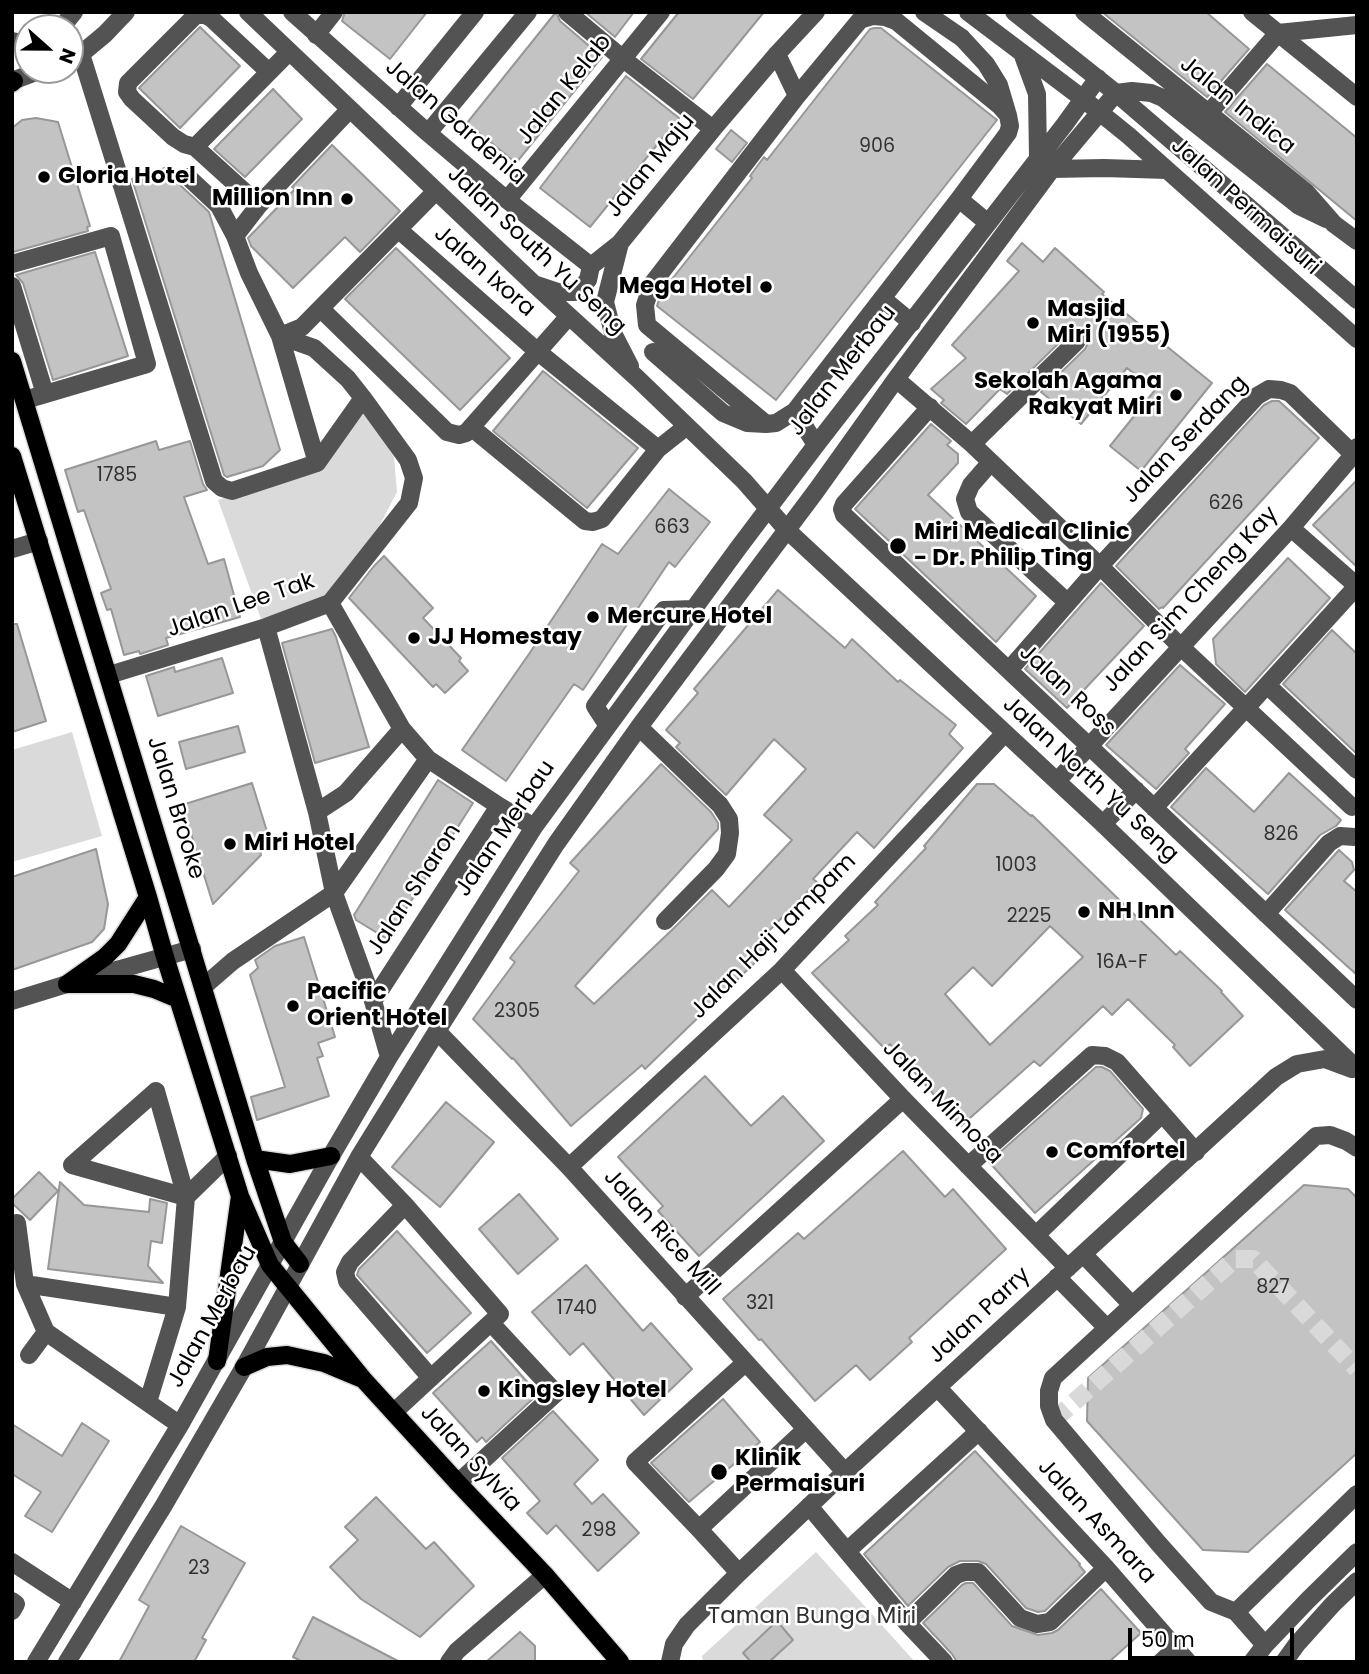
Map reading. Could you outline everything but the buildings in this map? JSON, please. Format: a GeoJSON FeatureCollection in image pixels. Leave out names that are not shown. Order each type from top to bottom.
{"type":"FeatureCollection","features":[{"type":"Feature","properties":{"kind":"main road","name":"Jalan Brooke"},"geometry":{"type":"LineString","coordinates":[[12,360],[255,1159],[283,1242],[300,1264]]}},
{"type":"Feature","properties":{"kind":"main road"},"geometry":{"type":"LineString","coordinates":[[12,456],[17,489],[38,541],[240,1196],[270,1265]]}},
{"type":"Feature","properties":{"kind":"main road"},"geometry":{"type":"LineString","coordinates":[[67,984],[105,957],[118,944],[148,897]]}},
{"type":"Feature","properties":{"kind":"main road"},"geometry":{"type":"LineString","coordinates":[[67,984],[134,984],[178,999]]}},
{"type":"Feature","properties":{"kind":"main road"},"geometry":{"type":"LineString","coordinates":[[255,1159],[290,1164],[331,1156]]}},
{"type":"Feature","properties":{"kind":"main road"},"geometry":{"type":"LineString","coordinates":[[217,1361],[240,1196]]}},
{"type":"Feature","properties":{"kind":"main road","name":"Jalan Sylvia"},"geometry":{"type":"LineString","coordinates":[[270,1265],[363,1379],[545,1575],[620,1662]]}},
{"type":"Feature","properties":{"kind":"main road"},"geometry":{"type":"LineString","coordinates":[[244,1367],[267,1357],[287,1355],[324,1363],[363,1379]]}},
{"type":"Feature","properties":{"kind":"street"},"geometry":{"type":"LineString","coordinates":[[84,51],[106,34],[126,12]]}},
{"type":"Feature","properties":{"kind":"street","name":"Jalan South Yu Seng"},"geometry":{"type":"LineString","coordinates":[[248,12],[687,426],[744,481],[787,530]]}},
{"type":"Feature","properties":{"kind":"street","name":"Jalan Gardenia"},"geometry":{"type":"LineString","coordinates":[[292,12],[507,200],[591,265]]}},
{"type":"Feature","properties":{"kind":"street"},"geometry":{"type":"LineString","coordinates":[[316,35],[334,12]]}},
{"type":"Feature","properties":{"kind":"street"},"geometry":{"type":"LineString","coordinates":[[398,107],[475,12]]}},
{"type":"Feature","properties":{"kind":"street"},"geometry":{"type":"LineString","coordinates":[[428,133],[528,12]]}},
{"type":"Feature","properties":{"kind":"street"},"geometry":{"type":"LineString","coordinates":[[567,12],[713,129]]}},
{"type":"Feature","properties":{"kind":"street","name":"Jalan Kelab"},"geometry":{"type":"LineString","coordinates":[[507,200],[661,12]]}},
{"type":"Feature","properties":{"kind":"street","name":"Jalan Maju"},"geometry":{"type":"LineString","coordinates":[[637,378],[613,333],[605,302],[620,243],[713,129],[816,12]]}},
{"type":"Feature","properties":{"kind":"street"},"geometry":{"type":"LineString","coordinates":[[653,352],[723,413],[747,423],[776,423],[795,411],[1008,133],[1008,115],[999,85],[986,64],[962,38],[924,12]]}},
{"type":"Feature","properties":{"kind":"street","name":"Jalan Permaisuri"},"geometry":{"type":"LineString","coordinates":[[968,12],[1099,112],[1357,339]]}},
{"type":"Feature","properties":{"kind":"street","name":"Jalan Permaisuri"},"geometry":{"type":"LineString","coordinates":[[1014,12],[1116,93],[1355,297]]}},
{"type":"Feature","properties":{"kind":"street","name":"Jalan Indica"},"geometry":{"type":"LineString","coordinates":[[1084,12],[1306,192],[1334,224],[1357,241]]}},
{"type":"Feature","properties":{"kind":"street"},"geometry":{"type":"LineString","coordinates":[[1252,12],[1357,97]]}},
{"type":"Feature","properties":{"kind":"street"},"geometry":{"type":"LineString","coordinates":[[259,205],[195,147],[173,137],[127,92],[128,83],[196,15],[211,18],[270,72]]}},
{"type":"Feature","properties":{"kind":"street"},"geometry":{"type":"LineString","coordinates":[[766,424],[647,325],[645,305],[652,284],[797,96],[860,20],[873,16],[885,17],[896,21],[1008,115]]}},
{"type":"Feature","properties":{"kind":"street"},"geometry":{"type":"LineString","coordinates":[[1208,114],[1278,33],[1357,25]]}},
{"type":"Feature","properties":{"kind":"street"},"geometry":{"type":"LineString","coordinates":[[195,147],[289,52]]}},
{"type":"Feature","properties":{"kind":"street"},"geometry":{"type":"LineString","coordinates":[[1022,53],[1037,94],[1038,157]]}},
{"type":"Feature","properties":{"kind":"street"},"geometry":{"type":"LineString","coordinates":[[777,54],[797,96]]}},
{"type":"Feature","properties":{"kind":"street","name":"Jalan Merbau"},"geometry":{"type":"LineString","coordinates":[[36,1662],[180,1425],[389,1057],[534,827],[816,445],[1098,78]]}},
{"type":"Feature","properties":{"kind":"street"},"geometry":{"type":"LineString","coordinates":[[84,82],[214,481],[222,488],[232,491],[317,463],[363,398]]}},
{"type":"Feature","properties":{"kind":"street"},"geometry":{"type":"LineString","coordinates":[[1116,93],[1132,90],[1163,98],[1299,206],[1334,224]]}},
{"type":"Feature","properties":{"kind":"street","name":"Jalan Merbau"},"geometry":{"type":"LineString","coordinates":[[67,1662],[164,1505],[244,1367],[359,1157],[556,844],[639,727],[1052,169],[1116,93]]}},
{"type":"Feature","properties":{"kind":"street"},"geometry":{"type":"LineString","coordinates":[[235,236],[259,205],[349,110]]}},
{"type":"Feature","properties":{"kind":"street"},"geometry":{"type":"LineString","coordinates":[[1052,169],[1167,170]]}},
{"type":"Feature","properties":{"kind":"street"},"geometry":{"type":"LineString","coordinates":[[188,177],[219,206],[280,335],[317,463]]}},
{"type":"Feature","properties":{"kind":"street","name":"Jalan Ixora"},"geometry":{"type":"LineString","coordinates":[[280,335],[302,327],[435,191]]}},
{"type":"Feature","properties":{"kind":"street"},"geometry":{"type":"LineString","coordinates":[[959,199],[988,223]]}},
{"type":"Feature","properties":{"kind":"street","name":"Jalan Ixora"},"geometry":{"type":"LineString","coordinates":[[399,230],[537,351],[657,449]]}},
{"type":"Feature","properties":{"kind":"street"},"geometry":{"type":"LineString","coordinates":[[12,264],[111,236],[147,364],[24,400]]}},
{"type":"Feature","properties":{"kind":"street"},"geometry":{"type":"LineString","coordinates":[[534,284],[558,292],[576,292],[588,280],[591,265],[620,243]]}},
{"type":"Feature","properties":{"kind":"street"},"geometry":{"type":"LineString","coordinates":[[12,286],[46,394]]}},
{"type":"Feature","properties":{"kind":"street"},"geometry":{"type":"LineString","coordinates":[[883,299],[912,323]]}},
{"type":"Feature","properties":{"kind":"street"},"geometry":{"type":"LineString","coordinates":[[321,309],[446,432],[459,435],[466,433],[569,316]]}},
{"type":"Feature","properties":{"kind":"street","name":"Jalan Lee Tak"},"geometry":{"type":"LineString","coordinates":[[109,675],[266,627],[330,603],[409,503],[414,478],[408,460],[363,398],[348,379],[314,348],[280,335]]}},
{"type":"Feature","properties":{"kind":"street"},"geometry":{"type":"LineString","coordinates":[[972,444],[1077,341]]}},
{"type":"Feature","properties":{"kind":"street"},"geometry":{"type":"LineString","coordinates":[[896,379],[972,444],[1245,708],[1354,804],[1347,820],[1356,839]]}},
{"type":"Feature","properties":{"kind":"street","name":"Jalan Serdang"},"geometry":{"type":"LineString","coordinates":[[1009,670],[1100,566],[1257,396],[1269,389],[1290,394],[1356,454]]}},
{"type":"Feature","properties":{"kind":"street","name":"Jalan Ross"},"geometry":{"type":"LineString","coordinates":[[930,407],[844,504],[844,515],[1357,1000]]}},
{"type":"Feature","properties":{"kind":"street"},"geometry":{"type":"LineString","coordinates":[[795,411],[816,445]]}},
{"type":"Feature","properties":{"kind":"street"},"geometry":{"type":"LineString","coordinates":[[471,427],[584,521],[593,522],[602,519],[657,449],[687,426]]}},
{"type":"Feature","properties":{"kind":"street","name":"Jalan Sim Cheng Kay"},"geometry":{"type":"LineString","coordinates":[[1057,781],[1292,528],[1356,454]]}},
{"type":"Feature","properties":{"kind":"street"},"geometry":{"type":"LineString","coordinates":[[991,462],[971,485],[965,499],[969,512],[1068,603]]}},
{"type":"Feature","properties":{"kind":"street"},"geometry":{"type":"LineString","coordinates":[[1154,808],[1357,586],[1292,528]]}},
{"type":"Feature","properties":{"kind":"street","name":"Jalan North Yu Seng"},"geometry":{"type":"LineString","coordinates":[[787,530],[1103,824],[1357,1070]]}},
{"type":"Feature","properties":{"kind":"street"},"geometry":{"type":"LineString","coordinates":[[12,549],[38,541]]}},
{"type":"Feature","properties":{"kind":"street"},"geometry":{"type":"LineString","coordinates":[[710,587],[730,605]]}},
{"type":"Feature","properties":{"kind":"street"},"geometry":{"type":"LineString","coordinates":[[330,603],[402,729],[428,759],[534,827]]}},
{"type":"Feature","properties":{"kind":"street"},"geometry":{"type":"LineString","coordinates":[[266,627],[317,812],[334,893],[373,1001],[389,1057]]}},
{"type":"Feature","properties":{"kind":"street"},"geometry":{"type":"LineString","coordinates":[[1267,685],[1357,769]]}},
{"type":"Feature","properties":{"kind":"street"},"geometry":{"type":"LineString","coordinates":[[639,727],[720,805],[729,819],[727,854],[716,869],[665,921]]}},
{"type":"Feature","properties":{"kind":"street"},"geometry":{"type":"LineString","coordinates":[[317,812],[346,793],[402,729]]}},
{"type":"Feature","properties":{"kind":"street","name":"Jalan Haji Lampam"},"geometry":{"type":"LineString","coordinates":[[569,1167],[782,970],[1005,733]]}},
{"type":"Feature","properties":{"kind":"street"},"geometry":{"type":"LineString","coordinates":[[203,987],[233,961],[334,893],[428,759]]}},
{"type":"Feature","properties":{"kind":"street"},"geometry":{"type":"LineString","coordinates":[[1103,824],[1136,790]]}},
{"type":"Feature","properties":{"kind":"street","name":"Jalan Sharon"},"geometry":{"type":"LineString","coordinates":[[373,1001],[499,806]]}},
{"type":"Feature","properties":{"kind":"street"},"geometry":{"type":"LineString","coordinates":[[1266,914],[1329,843],[1340,836],[1356,839]]}},
{"type":"Feature","properties":{"kind":"street"},"geometry":{"type":"LineString","coordinates":[[12,1002],[192,950]]}},
{"type":"Feature","properties":{"kind":"street","name":"Jalan Mimosa"},"geometry":{"type":"LineString","coordinates":[[782,970],[1036,1235],[1107,1328]]}},
{"type":"Feature","properties":{"kind":"street","name":"Jalan Rice Mill"},"geometry":{"type":"LineString","coordinates":[[437,1031],[569,1167],[845,1472]]}},
{"type":"Feature","properties":{"kind":"street"},"geometry":{"type":"LineString","coordinates":[[968,1166],[1092,1055],[1105,1056],[1117,1062],[1196,1152]]}},
{"type":"Feature","properties":{"kind":"street","name":"Jalan Parry"},"geometry":{"type":"LineString","coordinates":[[670,1662],[674,1644],[687,1625],[739,1573],[845,1472],[1276,1077],[1297,1064],[1325,1059],[1357,1070]]}},
{"type":"Feature","properties":{"kind":"street"},"geometry":{"type":"LineString","coordinates":[[148,1402],[177,1307],[186,1197],[156,1091],[72,1165],[186,1197]]}},
{"type":"Feature","properties":{"kind":"street"},"geometry":{"type":"LineString","coordinates":[[685,1297],[903,1099]]}},
{"type":"Feature","properties":{"kind":"street"},"geometry":{"type":"LineString","coordinates":[[1036,1235],[1162,1114]]}},
{"type":"Feature","properties":{"kind":"street"},"geometry":{"type":"LineString","coordinates":[[1265,1644],[1236,1612],[1211,1602],[1159,1544],[1054,1420],[1048,1391],[1053,1378],[1317,1136],[1330,1135],[1357,1148]]}},
{"type":"Feature","properties":{"kind":"street"},"geometry":{"type":"LineString","coordinates":[[186,1197],[228,1156]]}},
{"type":"Feature","properties":{"kind":"street"},"geometry":{"type":"LineString","coordinates":[[359,1157],[405,1205],[500,1314],[394,1412]]}},
{"type":"Feature","properties":{"kind":"street"},"geometry":{"type":"LineString","coordinates":[[405,1205],[350,1262],[345,1272],[346,1281],[431,1378]]}},
{"type":"Feature","properties":{"kind":"street"},"geometry":{"type":"LineString","coordinates":[[17,1223],[25,1284],[46,1332],[180,1425]]}},
{"type":"Feature","properties":{"kind":"street"},"geometry":{"type":"LineString","coordinates":[[1083,1254],[1132,1305]]}},
{"type":"Feature","properties":{"kind":"street"},"geometry":{"type":"LineString","coordinates":[[25,1284],[177,1307]]}},
{"type":"Feature","properties":{"kind":"street"},"geometry":{"type":"LineString","coordinates":[[458,1483],[555,1393],[491,1323]]}},
{"type":"Feature","properties":{"kind":"street"},"geometry":{"type":"LineString","coordinates":[[29,1355],[46,1332]]}},
{"type":"Feature","properties":{"kind":"street"},"geometry":{"type":"LineString","coordinates":[[739,1573],[635,1462],[745,1363]]}},
{"type":"Feature","properties":{"kind":"street","name":"Jalan Asmara"},"geometry":{"type":"LineString","coordinates":[[938,1388],[1106,1568],[1188,1662]]}},
{"type":"Feature","properties":{"kind":"street"},"geometry":{"type":"LineString","coordinates":[[699,1529],[807,1430]]}},
{"type":"Feature","properties":{"kind":"street"},"geometry":{"type":"LineString","coordinates":[[847,1551],[979,1431]]}},
{"type":"Feature","properties":{"kind":"street"},"geometry":{"type":"LineString","coordinates":[[1236,1612],[1357,1494]]}},
{"type":"Feature","properties":{"kind":"street"},"geometry":{"type":"LineString","coordinates":[[809,1506],[907,1623],[944,1662]]}},
{"type":"Feature","properties":{"kind":"street"},"geometry":{"type":"LineString","coordinates":[[1252,1662],[1265,1644],[1357,1552]]}},
{"type":"Feature","properties":{"kind":"street"},"geometry":{"type":"LineString","coordinates":[[12,1562],[73,1602]]}},
{"type":"Feature","properties":{"kind":"street"},"geometry":{"type":"LineString","coordinates":[[907,1623],[956,1576],[964,1572],[978,1572],[1020,1618],[1037,1624],[1050,1622],[1106,1568]]}},
{"type":"Feature","properties":{"kind":"street"},"geometry":{"type":"LineString","coordinates":[[449,1662],[457,1651],[545,1575]]}},
{"type":"Feature","properties":{"kind":"street"},"geometry":{"type":"LineString","coordinates":[[1284,1662],[1324,1614],[1357,1581]]}},
{"type":"Feature","properties":{"kind":"street"},"geometry":{"type":"LineString","coordinates":[[12,1601],[16,1604],[12,1611]]}},
{"type":"Feature","properties":{"kind":"street"},"geometry":{"type":"LineString","coordinates":[[1161,1662],[1177,1647]]}},
{"type":"Feature","properties":{"kind":"green space"},"geometry":{"type":"Polygon","coordinates":[[[362,405],[394,457],[397,492],[369,546],[325,599],[261,619],[218,500],[318,466],[362,405]]]}},
{"type":"Feature","properties":{"kind":"green space"},"geometry":{"type":"Polygon","coordinates":[[[72,732],[102,836],[12,862],[12,750],[72,732]]]}},
{"type":"Feature","properties":{"kind":"green space","name":"Taman Bunga Miri"},"geometry":{"type":"Polygon","coordinates":[[[816,1552],[915,1662],[703,1662],[702,1656],[816,1552]]]}},
{"type":"Feature","properties":{"kind":"tunnel"},"geometry":{"type":"LineString","coordinates":[[1054,1420],[1235,1259],[1253,1259],[1357,1369]]}},
{"type":"Feature","properties":{"kind":"place","name":"Gloria Hotel"},"geometry":{"type":"Point","coordinates":[44,177]}},
{"type":"Feature","properties":{"kind":"place","name":"Million Inn"},"geometry":{"type":"Point","coordinates":[347,199]}},
{"type":"Feature","properties":{"kind":"place","name":"Mega Hotel"},"geometry":{"type":"Point","coordinates":[766,287]}},
{"type":"Feature","properties":{"kind":"place","name":"Masjid Miri (1955)"},"geometry":{"type":"Point","coordinates":[1033,323]}},
{"type":"Feature","properties":{"kind":"place","name":"Sekolah Agama Rakyat Miri"},"geometry":{"type":"Point","coordinates":[1176,395]}},
{"type":"Feature","properties":{"kind":"place","name":"Miri Medical Clinic - Dr. Philip Ting"},"geometry":{"type":"Point","coordinates":[898,546]}},
{"type":"Feature","properties":{"kind":"place","name":"Mercure Hotel"},"geometry":{"type":"Point","coordinates":[593,617]}},
{"type":"Feature","properties":{"kind":"place","name":"JJ Homestay"},"geometry":{"type":"Point","coordinates":[414,638]}},
{"type":"Feature","properties":{"kind":"place","name":"Miri Hotel"},"geometry":{"type":"Point","coordinates":[230,844]}},
{"type":"Feature","properties":{"kind":"place","name":"NH Inn"},"geometry":{"type":"Point","coordinates":[1084,912]}},
{"type":"Feature","properties":{"kind":"place","name":"Pacific Orient Hotel"},"geometry":{"type":"Point","coordinates":[293,1006]}},
{"type":"Feature","properties":{"kind":"place","name":"Comfortel"},"geometry":{"type":"Point","coordinates":[1052,1152]}},
{"type":"Feature","properties":{"kind":"place","name":"Kingsley Hotel"},"geometry":{"type":"Point","coordinates":[484,1391]}},
{"type":"Feature","properties":{"kind":"place","name":"Klinik Permaisuri"},"geometry":{"type":"Point","coordinates":[719,1472]}}]}
